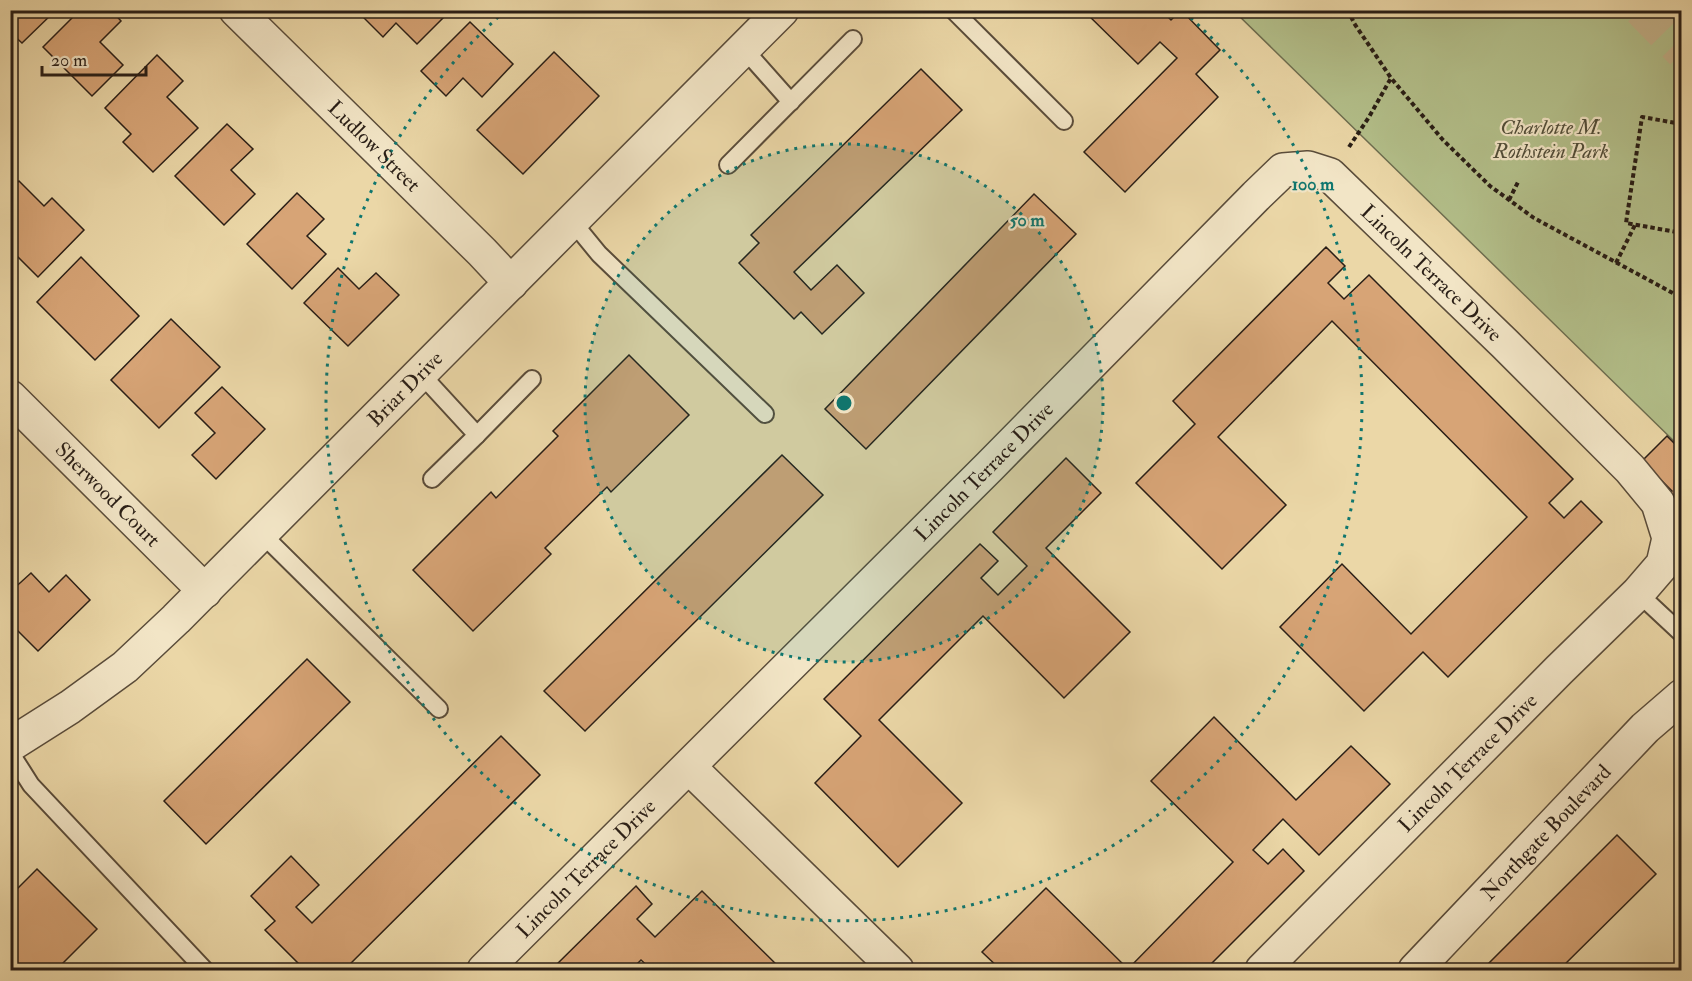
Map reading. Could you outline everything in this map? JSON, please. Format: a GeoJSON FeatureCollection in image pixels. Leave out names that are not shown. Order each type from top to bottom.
{"type":"FeatureCollection","features":[{"type":"Feature","properties":{"kind":"street","name":"Ludlow Street"},"geometry":{"type":"LineString","coordinates":[[236,10],[511,283]]}},
{"type":"Feature","properties":{"kind":"street","name":"Briar Drive"},"geometry":{"type":"LineString","coordinates":[[10,745],[70,707],[125,667],[205,591],[782,10]]}},
{"type":"Feature","properties":{"kind":"street","name":"Lincoln Terrace Drive"},"geometry":{"type":"LineString","coordinates":[[484,970],[1283,170],[1308,168],[1330,175],[1630,469],[1658,503],[1669,538],[1663,564],[1638,593],[1262,970]]}},
{"type":"Feature","properties":{"kind":"street","name":"Sherwood Court"},"geometry":{"type":"LineString","coordinates":[[10,397],[205,591]]}},
{"type":"Feature","properties":{"kind":"street","name":"Northgate Boulevard"},"geometry":{"type":"LineString","coordinates":[[1415,970],[1645,728],[1682,696]]}},
{"type":"Feature","properties":{"kind":"street"},"geometry":{"type":"LineString","coordinates":[[689,767],[897,970]]}},
{"type":"Feature","properties":{"kind":"lane"},"geometry":{"type":"LineString","coordinates":[[953,10],[1064,121]]}},
{"type":"Feature","properties":{"kind":"lane"},"geometry":{"type":"LineString","coordinates":[[728,165],[853,39]]}},
{"type":"Feature","properties":{"kind":"lane"},"geometry":{"type":"LineString","coordinates":[[744,49],[791,102]]}},
{"type":"Feature","properties":{"kind":"lane"},"geometry":{"type":"LineString","coordinates":[[572,221],[599,254],[765,414]]}},
{"type":"Feature","properties":{"kind":"lane"},"geometry":{"type":"LineString","coordinates":[[420,373],[477,435]]}},
{"type":"Feature","properties":{"kind":"lane"},"geometry":{"type":"LineString","coordinates":[[432,479],[532,379]]}},
{"type":"Feature","properties":{"kind":"lane"},"geometry":{"type":"LineString","coordinates":[[261,533],[439,709]]}},
{"type":"Feature","properties":{"kind":"lane"},"geometry":{"type":"LineString","coordinates":[[1638,593],[1682,634]]}},
{"type":"Feature","properties":{"kind":"lane"},"geometry":{"type":"LineString","coordinates":[[10,752],[31,785],[205,970]]}},
{"type":"Feature","properties":{"kind":"path"},"geometry":{"type":"LineString","coordinates":[[1348,10],[1354,23],[1391,78],[1443,140],[1490,186],[1534,218],[1682,298]]}},
{"type":"Feature","properties":{"kind":"path"},"geometry":{"type":"LineString","coordinates":[[1330,175],[1369,117],[1391,78]]}},
{"type":"Feature","properties":{"kind":"path"},"geometry":{"type":"LineString","coordinates":[[1682,124],[1642,117],[1626,223],[1682,233]]}},
{"type":"Feature","properties":{"kind":"path"},"geometry":{"type":"LineString","coordinates":[[1509,200],[1519,180]]}},
{"type":"Feature","properties":{"kind":"path"},"geometry":{"type":"LineString","coordinates":[[1616,263],[1635,225]]}},
{"type":"Feature","properties":{"kind":"green space","name":"Charlotte M. Rothstein Park"},"geometry":{"type":"Polygon","coordinates":[[[1234,11],[1681,11],[1681,448],[1234,11]]]}},
{"type":"Feature","properties":{"kind":"building"},"geometry":{"type":"Polygon","coordinates":[[[10,10],[56,10],[22,43],[10,32],[10,10]]]}},
{"type":"Feature","properties":{"kind":"building"},"geometry":{"type":"Polygon","coordinates":[[[80,10],[111,10],[121,21],[100,42],[123,65],[92,96],[43,47],[80,10]]]}},
{"type":"Feature","properties":{"kind":"building"},"geometry":{"type":"Polygon","coordinates":[[[363,10],[451,10],[417,44],[396,23],[383,37],[360,14],[363,10]]]}},
{"type":"Feature","properties":{"kind":"building"},"geometry":{"type":"Polygon","coordinates":[[[1083,10],[1161,10],[1171,20],[1181,10],[1220,50],[1196,74],[1218,97],[1125,192],[1084,152],[1177,58],[1160,42],[1138,64],[1083,10]]]}},
{"type":"Feature","properties":{"kind":"building"},"geometry":{"type":"Polygon","coordinates":[[[470,22],[513,64],[482,97],[463,78],[446,96],[421,71],[470,22]]]}},
{"type":"Feature","properties":{"kind":"building"},"geometry":{"type":"Polygon","coordinates":[[[554,52],[599,96],[523,174],[477,130],[554,52]]]}},
{"type":"Feature","properties":{"kind":"building"},"geometry":{"type":"Polygon","coordinates":[[[157,55],[183,81],[167,97],[198,128],[153,172],[123,142],[131,134],[105,108],[157,55]]]}},
{"type":"Feature","properties":{"kind":"building"},"geometry":{"type":"Polygon","coordinates":[[[921,69],[962,110],[794,272],[811,290],[837,265],[864,293],[822,334],[801,312],[794,319],[739,263],[759,243],[751,235],[921,69]]]}},
{"type":"Feature","properties":{"kind":"building"},"geometry":{"type":"Polygon","coordinates":[[[227,124],[253,149],[231,170],[255,194],[224,225],[175,176],[227,124]]]}},
{"type":"Feature","properties":{"kind":"building"},"geometry":{"type":"Polygon","coordinates":[[[19,181],[44,206],[52,198],[84,230],[38,277],[10,249],[10,189],[19,181]]]}},
{"type":"Feature","properties":{"kind":"building"},"geometry":{"type":"Polygon","coordinates":[[[297,193],[324,219],[307,236],[326,254],[292,289],[247,244],[297,193]]]}},
{"type":"Feature","properties":{"kind":"building"},"geometry":{"type":"Polygon","coordinates":[[[1034,194],[1076,234],[866,449],[825,409],[1034,194]]]}},
{"type":"Feature","properties":{"kind":"building"},"geometry":{"type":"Polygon","coordinates":[[[1326,247],[1345,266],[1328,283],[1344,299],[1369,275],[1573,479],[1549,503],[1564,518],[1581,501],[1602,522],[1448,677],[1423,652],[1364,711],[1280,627],[1342,564],[1411,634],[1527,517],[1332,321],[1218,437],[1286,505],[1222,569],[1136,483],[1195,424],[1173,401],[1326,247]]]}},
{"type":"Feature","properties":{"kind":"building"},"geometry":{"type":"Polygon","coordinates":[[[81,257],[139,316],[95,360],[37,302],[81,257]]]}},
{"type":"Feature","properties":{"kind":"building"},"geometry":{"type":"Polygon","coordinates":[[[338,268],[359,289],[376,273],[399,295],[348,346],[304,303],[338,268]]]}},
{"type":"Feature","properties":{"kind":"building"},"geometry":{"type":"Polygon","coordinates":[[[171,319],[220,367],[159,428],[111,380],[171,319]]]}},
{"type":"Feature","properties":{"kind":"building"},"geometry":{"type":"Polygon","coordinates":[[[629,355],[689,415],[611,492],[607,487],[545,548],[551,554],[473,631],[413,570],[491,492],[496,498],[558,436],[553,431],[629,355]]]}},
{"type":"Feature","properties":{"kind":"building"},"geometry":{"type":"Polygon","coordinates":[[[222,387],[265,429],[216,479],[192,455],[215,433],[195,413],[222,387]]]}},
{"type":"Feature","properties":{"kind":"building"},"geometry":{"type":"Polygon","coordinates":[[[1667,436],[1682,451],[1682,514],[1666,498],[1672,491],[1642,461],[1667,436]]]}},
{"type":"Feature","properties":{"kind":"building"},"geometry":{"type":"Polygon","coordinates":[[[782,455],[823,495],[585,731],[544,691],[782,455]]]}},
{"type":"Feature","properties":{"kind":"building"},"geometry":{"type":"Polygon","coordinates":[[[1066,458],[1101,493],[1046,548],[1130,632],[1064,698],[983,616],[879,720],[962,803],[898,867],[815,783],[861,736],[824,699],[980,544],[998,561],[981,578],[998,595],[1027,566],[993,532],[1066,458]]]}},
{"type":"Feature","properties":{"kind":"building"},"geometry":{"type":"Polygon","coordinates":[[[31,573],[49,592],[66,575],[90,600],[38,651],[10,623],[10,592],[31,573]]]}},
{"type":"Feature","properties":{"kind":"building"},"geometry":{"type":"Polygon","coordinates":[[[307,659],[350,702],[206,844],[164,801],[307,659]]]}},
{"type":"Feature","properties":{"kind":"building"},"geometry":{"type":"Polygon","coordinates":[[[1214,717],[1296,800],[1351,746],[1390,784],[1319,855],[1283,819],[1253,850],[1268,864],[1283,849],[1304,871],[1205,970],[1001,970],[982,952],[1046,888],[1128,969],[1233,862],[1151,781],[1214,717]]]}},
{"type":"Feature","properties":{"kind":"building"},"geometry":{"type":"Polygon","coordinates":[[[501,736],[540,775],[344,970],[305,970],[265,930],[275,921],[251,896],[291,856],[319,885],[296,907],[312,923],[501,736]]]}},
{"type":"Feature","properties":{"kind":"building"},"geometry":{"type":"Polygon","coordinates":[[[1617,835],[1656,874],[1559,970],[1482,970],[1617,835]]]}},
{"type":"Feature","properties":{"kind":"building"},"geometry":{"type":"Polygon","coordinates":[[[37,869],[97,929],[56,970],[10,970],[10,896],[37,869]]]}},
{"type":"Feature","properties":{"kind":"building"},"geometry":{"type":"Polygon","coordinates":[[[636,886],[652,904],[637,919],[655,937],[702,891],[782,970],[652,970],[641,960],[631,970],[551,970],[636,886]]]}},
{"type":"Feature","properties":{"kind":"tunnel"},"geometry":{"type":"LineString","coordinates":[[1640,10],[1682,53]]}}]}
